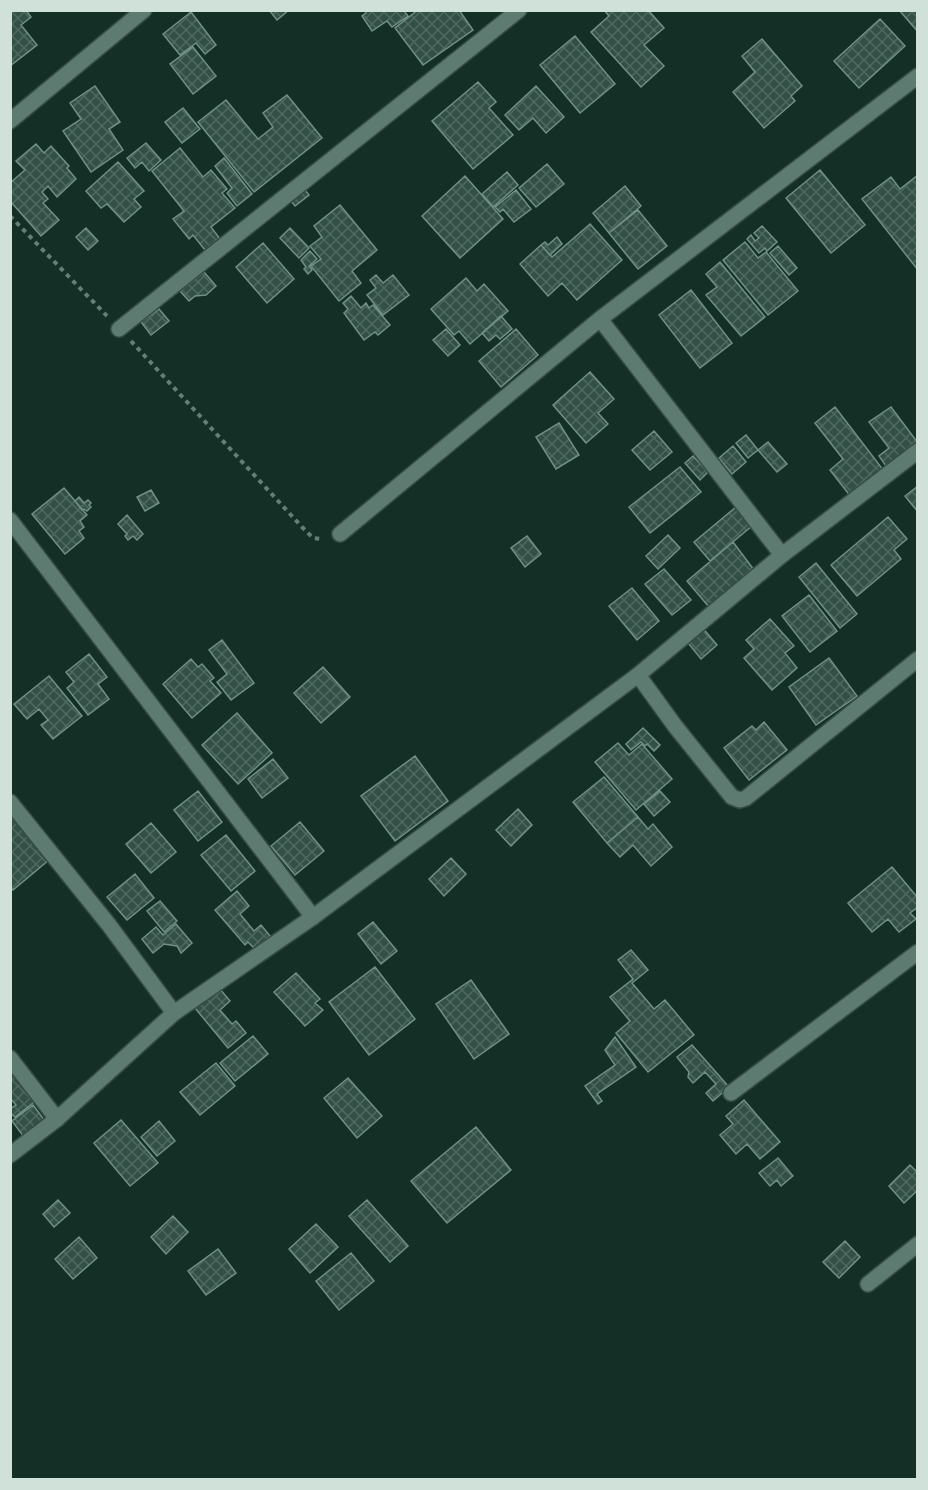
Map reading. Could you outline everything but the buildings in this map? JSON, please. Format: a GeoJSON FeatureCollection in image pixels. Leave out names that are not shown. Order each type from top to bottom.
{"type":"FeatureCollection","features":[{"type":"Feature","properties":{"kind":"street"},"geometry":{"type":"LineString","coordinates":[[10,121],[144,10]]}},
{"type":"Feature","properties":{"kind":"street"},"geometry":{"type":"LineString","coordinates":[[119,329],[519,10]]}},
{"type":"Feature","properties":{"kind":"street"},"geometry":{"type":"LineString","coordinates":[[340,534],[600,319],[918,76]]}},
{"type":"Feature","properties":{"kind":"street"},"geometry":{"type":"LineString","coordinates":[[600,319],[782,555]]}},
{"type":"Feature","properties":{"kind":"street"},"geometry":{"type":"LineString","coordinates":[[10,1155],[57,1119],[174,1013],[313,917],[638,675],[782,555],[918,451]]}},
{"type":"Feature","properties":{"kind":"street"},"geometry":{"type":"LineString","coordinates":[[10,520],[313,917]]}},
{"type":"Feature","properties":{"kind":"street"},"geometry":{"type":"LineString","coordinates":[[638,675],[675,726],[732,797],[740,800],[746,798],[918,659]]}},
{"type":"Feature","properties":{"kind":"street"},"geometry":{"type":"LineString","coordinates":[[10,802],[109,925],[174,1013]]}},
{"type":"Feature","properties":{"kind":"street"},"geometry":{"type":"LineString","coordinates":[[731,1093],[918,952]]}},
{"type":"Feature","properties":{"kind":"street"},"geometry":{"type":"LineString","coordinates":[[10,1058],[57,1119]]}},
{"type":"Feature","properties":{"kind":"street"},"geometry":{"type":"LineString","coordinates":[[868,1284],[918,1244]]}},
{"type":"Feature","properties":{"kind":"path"},"geometry":{"type":"LineString","coordinates":[[10,216],[119,329],[313,538],[327,540],[340,534]]}}]}
